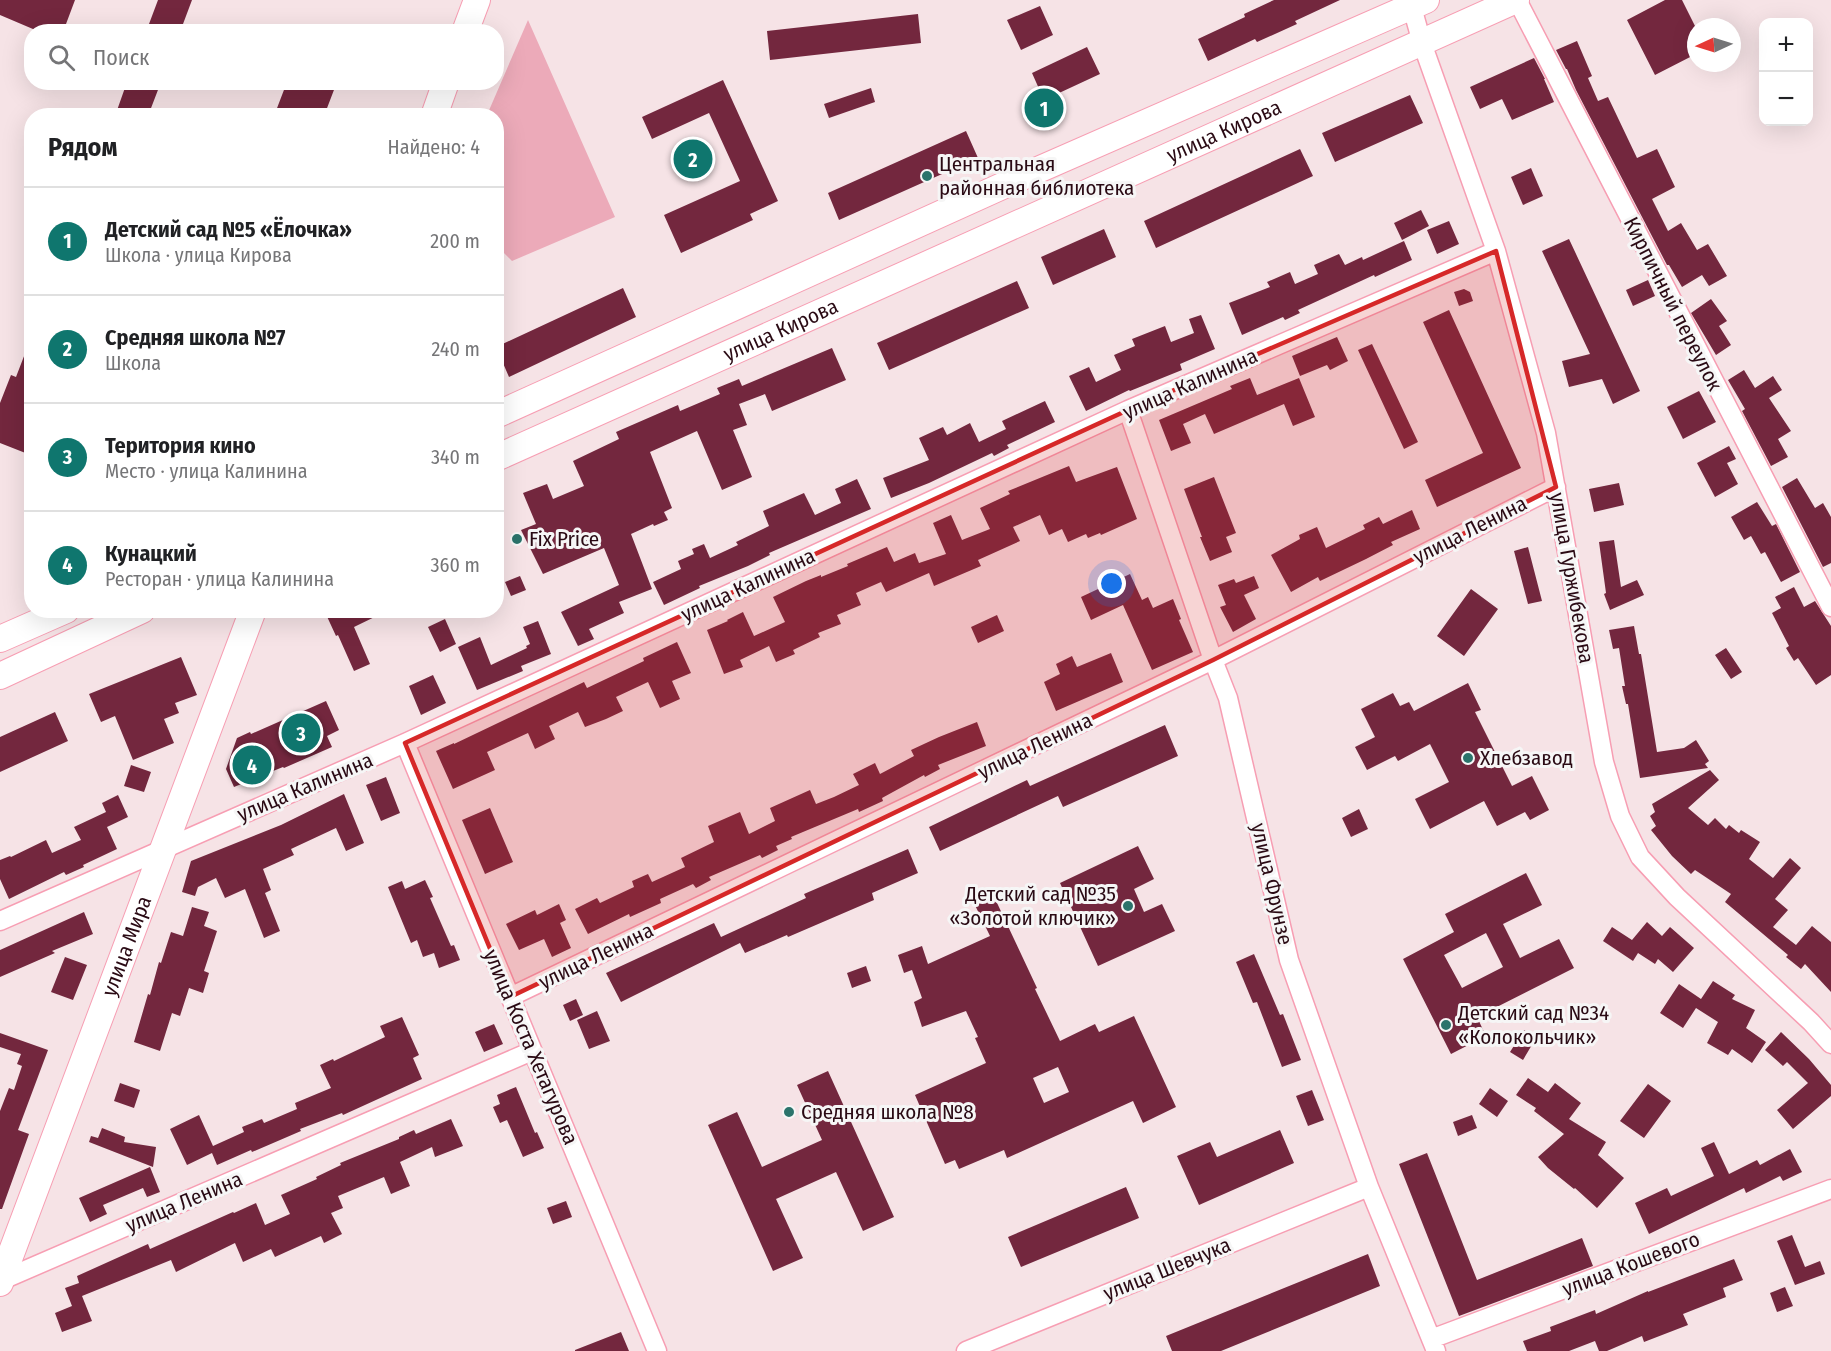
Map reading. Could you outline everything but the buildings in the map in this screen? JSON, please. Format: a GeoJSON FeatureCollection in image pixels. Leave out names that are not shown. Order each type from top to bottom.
{"type":"FeatureCollection","features":[{"type":"Feature","properties":{"kind":"street"},"geometry":{"type":"LineString","coordinates":[[468,24],[477,0]]}},
{"type":"Feature","properties":{"kind":"street","name":"улица Кирова"},"geometry":{"type":"LineString","coordinates":[[504,454],[1516,0]]}},
{"type":"Feature","properties":{"kind":"street","name":"Кирпичный переулок"},"geometry":{"type":"LineString","coordinates":[[1516,0],[1831,607]]}},
{"type":"Feature","properties":{"kind":"street","name":"улица Кирова"},"geometry":{"type":"LineString","coordinates":[[504,411],[1031,172],[1416,2]]}},
{"type":"Feature","properties":{"kind":"street","name":"улица Гуржибекова"},"geometry":{"type":"LineString","coordinates":[[1416,2],[1422,43],[1496,251],[1546,433],[1604,762],[1620,816],[1640,858],[1677,897],[1830,1040]]}},
{"type":"Feature","properties":{"kind":"street"},"geometry":{"type":"LineString","coordinates":[[437,108],[443,90]]}},
{"type":"Feature","properties":{"kind":"street","name":"улица Калинина"},"geometry":{"type":"LineString","coordinates":[[0,921],[405,743],[1128,410],[1496,251]]}},
{"type":"Feature","properties":{"kind":"street"},"geometry":{"type":"LineString","coordinates":[[654,343],[670,380]]}},
{"type":"Feature","properties":{"kind":"street","name":"улица Фрунзе"},"geometry":{"type":"LineString","coordinates":[[1128,410],[1228,698],[1290,960],[1369,1187],[1434,1345]]}},
{"type":"Feature","properties":{"kind":"street","name":"улица Ленина"},"geometry":{"type":"LineString","coordinates":[[510,997],[1213,660],[1556,487]]}},
{"type":"Feature","properties":{"kind":"street"},"geometry":{"type":"LineString","coordinates":[[0,639],[48,618]]}},
{"type":"Feature","properties":{"kind":"street"},"geometry":{"type":"LineString","coordinates":[[0,676],[125,618]]}},
{"type":"Feature","properties":{"kind":"street","name":"улица Мира"},"geometry":{"type":"LineString","coordinates":[[0,1282],[250,618]]}},
{"type":"Feature","properties":{"kind":"street","name":"улица Коста Хетагурова"},"geometry":{"type":"LineString","coordinates":[[405,743],[657,1351]]}},
{"type":"Feature","properties":{"kind":"street","name":"улица Ленина"},"geometry":{"type":"LineString","coordinates":[[0,1282],[532,1051]]}},
{"type":"Feature","properties":{"kind":"street","name":"улица Шевчука"},"geometry":{"type":"LineString","coordinates":[[966,1351],[1369,1187]]}},
{"type":"Feature","properties":{"kind":"street","name":"улица Кошевого"},"geometry":{"type":"LineString","coordinates":[[1434,1345],[1831,1190]]}},
{"type":"Feature","properties":{"kind":"highlighted area"},"geometry":{"type":"Polygon","coordinates":[[[1496,251],[1556,487],[1213,660],[510,997],[405,743],[1128,410],[1496,251]]]}},
{"type":"Feature","properties":{"kind":"shaded area"},"geometry":{"type":"Polygon","coordinates":[[[528,20],[615,217],[512,261],[504,253],[504,108],[490,108],[498,90],[504,90],[504,76],[528,20]]]}},
{"type":"Feature","properties":{"kind":"place","name":"Детский сад №5 «Ёлочка»"},"geometry":{"type":"Point","coordinates":[1044,108]}},
{"type":"Feature","properties":{"kind":"place","name":"Средняя школа №7"},"geometry":{"type":"Point","coordinates":[693,159]}},
{"type":"Feature","properties":{"kind":"place","name":"Центральная районная библиотека"},"geometry":{"type":"Point","coordinates":[927,176]}},
{"type":"Feature","properties":{"kind":"place","name":"Fix Price"},"geometry":{"type":"Point","coordinates":[517,539]}},
{"type":"Feature","properties":{"kind":"place","name":"Територия кино"},"geometry":{"type":"Point","coordinates":[301,733]}},
{"type":"Feature","properties":{"kind":"place","name":"Хлебзавод"},"geometry":{"type":"Point","coordinates":[1468,758]}},
{"type":"Feature","properties":{"kind":"place","name":"Кунацкий"},"geometry":{"type":"Point","coordinates":[252,765]}},
{"type":"Feature","properties":{"kind":"place","name":"Детский сад №35 «Золотой ключик»"},"geometry":{"type":"Point","coordinates":[1128,906]}},
{"type":"Feature","properties":{"kind":"place","name":"Детский сад №34 «Колокольчик»"},"geometry":{"type":"Point","coordinates":[1446,1025]}},
{"type":"Feature","properties":{"kind":"place","name":"Средняя школа №8"},"geometry":{"type":"Point","coordinates":[789,1112]}}]}
